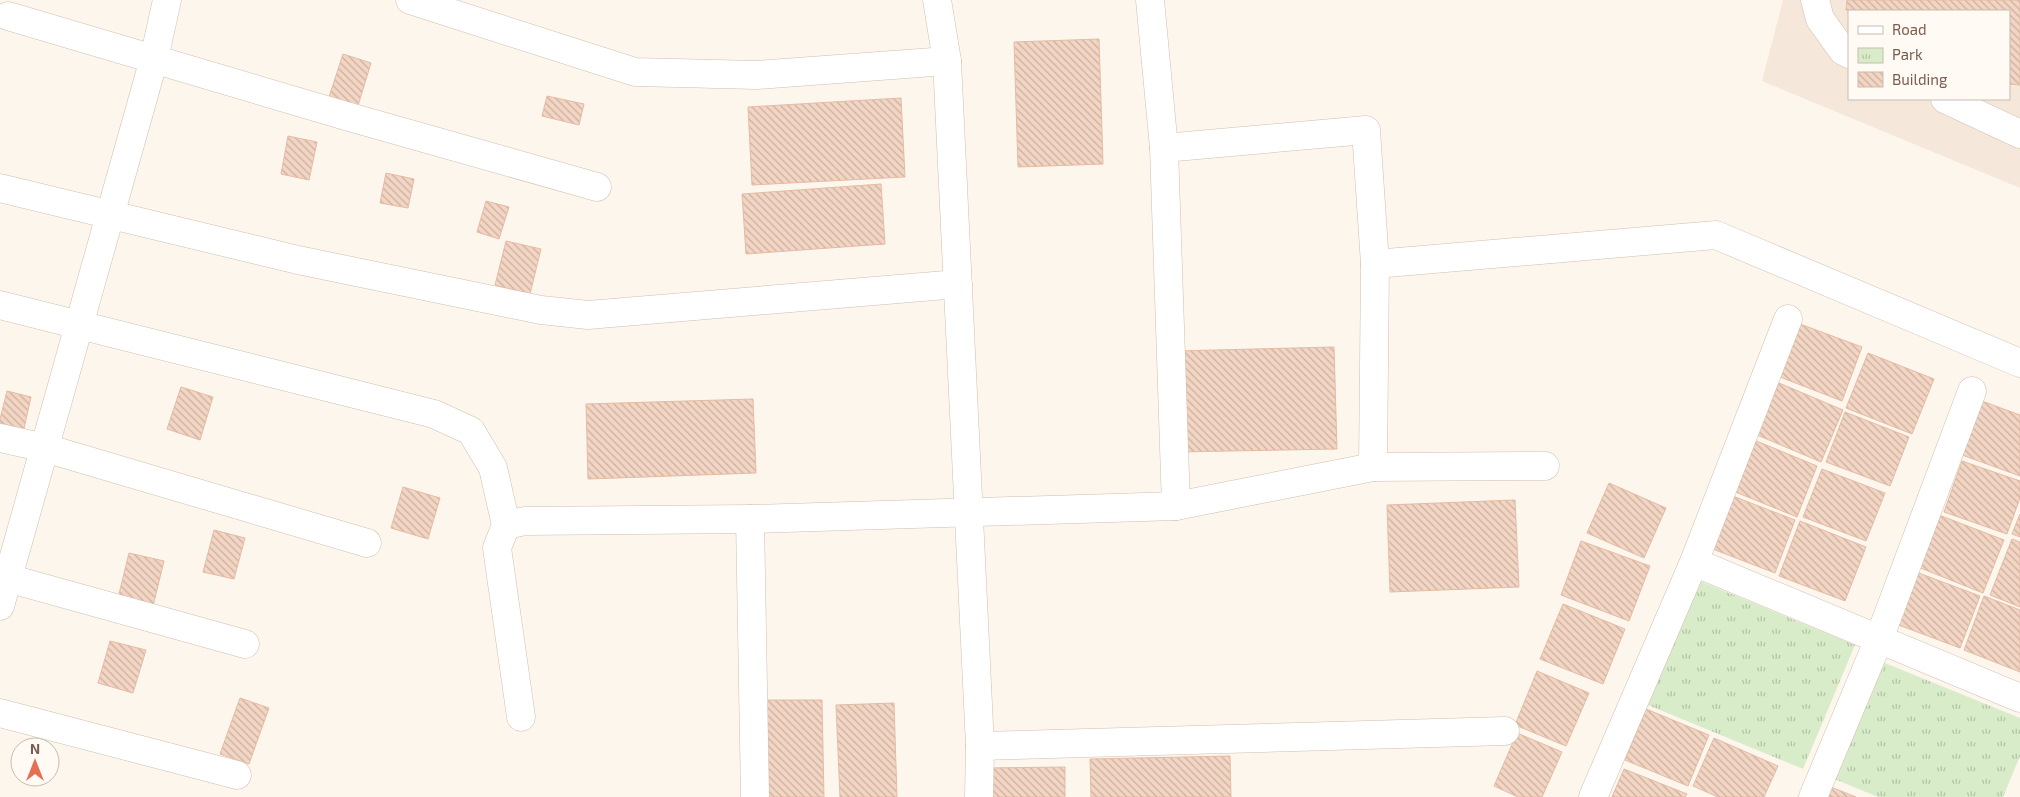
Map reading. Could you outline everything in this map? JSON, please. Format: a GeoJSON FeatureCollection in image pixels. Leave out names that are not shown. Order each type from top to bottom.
{"type":"FeatureCollection","features":[{"type":"Feature","properties":{"kind":"street"},"geometry":{"type":"LineString","coordinates":[[0,606],[4,576],[45,448],[154,59],[167,0]]}},
{"type":"Feature","properties":{"kind":"street"},"geometry":{"type":"LineString","coordinates":[[410,0],[635,72],[757,75],[947,61]]}},
{"type":"Feature","properties":{"kind":"street"},"geometry":{"type":"LineString","coordinates":[[937,0],[947,61],[980,746],[978,797]]}},
{"type":"Feature","properties":{"kind":"street"},"geometry":{"type":"LineString","coordinates":[[1150,0],[1164,148],[1176,506]]}},
{"type":"Feature","properties":{"kind":"street"},"geometry":{"type":"LineString","coordinates":[[1816,0],[1820,19],[1843,51],[1848,54]]}},
{"type":"Feature","properties":{"kind":"street"},"geometry":{"type":"LineString","coordinates":[[8,16],[346,116],[597,187]]}},
{"type":"Feature","properties":{"kind":"street"},"geometry":{"type":"LineString","coordinates":[[1947,100],[2020,134]]}},
{"type":"Feature","properties":{"kind":"street"},"geometry":{"type":"LineString","coordinates":[[1164,148],[1366,130],[1374,264],[1373,467]]}},
{"type":"Feature","properties":{"kind":"street"},"geometry":{"type":"LineString","coordinates":[[0,188],[298,260],[541,310],[588,315],[958,284]]}},
{"type":"Feature","properties":{"kind":"street"},"geometry":{"type":"LineString","coordinates":[[1374,264],[1716,235],[2020,363]]}},
{"type":"Feature","properties":{"kind":"street"},"geometry":{"type":"LineString","coordinates":[[0,306],[434,414],[471,431],[493,468],[506,525],[497,548],[521,717]]}},
{"type":"Feature","properties":{"kind":"street"},"geometry":{"type":"LineString","coordinates":[[1594,797],[1694,562],[1788,319]]}},
{"type":"Feature","properties":{"kind":"street"},"geometry":{"type":"LineString","coordinates":[[1813,797],[1879,639],[1972,391]]}},
{"type":"Feature","properties":{"kind":"street"},"geometry":{"type":"LineString","coordinates":[[0,438],[45,448],[367,543]]}},
{"type":"Feature","properties":{"kind":"street"},"geometry":{"type":"LineString","coordinates":[[506,525],[525,521],[750,519],[1176,506],[1373,467],[1545,466]]}},
{"type":"Feature","properties":{"kind":"street"},"geometry":{"type":"LineString","coordinates":[[750,519],[755,797]]}},
{"type":"Feature","properties":{"kind":"street"},"geometry":{"type":"LineString","coordinates":[[1694,562],[2020,698]]}},
{"type":"Feature","properties":{"kind":"street"},"geometry":{"type":"LineString","coordinates":[[4,576],[245,644]]}},
{"type":"Feature","properties":{"kind":"street"},"geometry":{"type":"LineString","coordinates":[[0,713],[237,776]]}},
{"type":"Feature","properties":{"kind":"street"},"geometry":{"type":"LineString","coordinates":[[980,746],[1505,731]]}},
{"type":"Feature","properties":{"kind":"shaded area"},"geometry":{"type":"Polygon","coordinates":[[[1783,0],[2020,0],[2020,188],[1762,81],[1783,0]]]}},
{"type":"Feature","properties":{"kind":"green space"},"geometry":{"type":"Polygon","coordinates":[[[1695,579],[1855,645],[1803,769],[1643,703],[1695,579]]]}},
{"type":"Feature","properties":{"kind":"green space"},"geometry":{"type":"Polygon","coordinates":[[[1880,661],[2020,718],[2020,756],[2003,797],[1878,797],[1832,778],[1880,661]]]}},
{"type":"Feature","properties":{"kind":"building"},"geometry":{"type":"Polygon","coordinates":[[[1847,0],[2020,0],[2020,85],[2010,84],[2010,10],[1846,10],[1847,0]]]}},
{"type":"Feature","properties":{"kind":"building"},"geometry":{"type":"Polygon","coordinates":[[[1099,39],[1103,164],[1018,167],[1014,42],[1099,39]]]}},
{"type":"Feature","properties":{"kind":"building"},"geometry":{"type":"Polygon","coordinates":[[[343,54],[371,63],[357,109],[328,100],[343,54]]]}},
{"type":"Feature","properties":{"kind":"building"},"geometry":{"type":"Polygon","coordinates":[[[547,96],[584,104],[579,125],[542,116],[547,96]]]}},
{"type":"Feature","properties":{"kind":"building"},"geometry":{"type":"Polygon","coordinates":[[[901,98],[905,177],[752,185],[748,107],[901,98]]]}},
{"type":"Feature","properties":{"kind":"building"},"geometry":{"type":"Polygon","coordinates":[[[288,136],[317,142],[309,180],[281,174],[288,136]]]}},
{"type":"Feature","properties":{"kind":"building"},"geometry":{"type":"Polygon","coordinates":[[[386,173],[414,179],[408,208],[380,203],[386,173]]]}},
{"type":"Feature","properties":{"kind":"building"},"geometry":{"type":"Polygon","coordinates":[[[881,184],[885,244],[746,254],[742,194],[881,184]]]}},
{"type":"Feature","properties":{"kind":"building"},"geometry":{"type":"Polygon","coordinates":[[[486,201],[509,207],[499,239],[477,232],[486,201]]]}},
{"type":"Feature","properties":{"kind":"building"},"geometry":{"type":"Polygon","coordinates":[[[506,241],[541,249],[530,294],[495,285],[506,241]]]}},
{"type":"Feature","properties":{"kind":"building"},"geometry":{"type":"Polygon","coordinates":[[[1800,324],[1862,347],[1842,401],[1780,377],[1800,324]]]}},
{"type":"Feature","properties":{"kind":"building"},"geometry":{"type":"Polygon","coordinates":[[[1334,347],[1337,449],[1178,452],[1176,351],[1334,347]]]}},
{"type":"Feature","properties":{"kind":"building"},"geometry":{"type":"Polygon","coordinates":[[[1868,353],[1934,379],[1912,434],[1846,408],[1868,353]]]}},
{"type":"Feature","properties":{"kind":"building"},"geometry":{"type":"Polygon","coordinates":[[[1779,383],[1843,410],[1821,462],[1757,435],[1779,383]]]}},
{"type":"Feature","properties":{"kind":"building"},"geometry":{"type":"Polygon","coordinates":[[[181,387],[213,397],[200,440],[167,429],[181,387]]]}},
{"type":"Feature","properties":{"kind":"building"},"geometry":{"type":"Polygon","coordinates":[[[7,391],[31,397],[23,433],[0,428],[0,419],[7,391]]]}},
{"type":"Feature","properties":{"kind":"building"},"geometry":{"type":"Polygon","coordinates":[[[753,399],[756,473],[588,479],[586,404],[753,399]]]}},
{"type":"Feature","properties":{"kind":"building"},"geometry":{"type":"Polygon","coordinates":[[[1982,401],[2020,415],[2020,476],[1962,455],[1982,401]]]}},
{"type":"Feature","properties":{"kind":"building"},"geometry":{"type":"Polygon","coordinates":[[[1845,412],[1909,437],[1890,486],[1826,462],[1845,412]]]}},
{"type":"Feature","properties":{"kind":"building"},"geometry":{"type":"Polygon","coordinates":[[[1754,440],[1817,466],[1797,517],[1733,491],[1754,440]]]}},
{"type":"Feature","properties":{"kind":"building"},"geometry":{"type":"Polygon","coordinates":[[[1962,461],[2020,481],[2020,498],[2007,534],[1944,512],[1962,461]]]}},
{"type":"Feature","properties":{"kind":"building"},"geometry":{"type":"Polygon","coordinates":[[[1822,469],[1885,493],[1866,541],[1803,517],[1822,469]]]}},
{"type":"Feature","properties":{"kind":"building"},"geometry":{"type":"Polygon","coordinates":[[[1609,483],[1666,508],[1644,558],[1587,533],[1609,483]]]}},
{"type":"Feature","properties":{"kind":"building"},"geometry":{"type":"Polygon","coordinates":[[[403,487],[440,498],[428,539],[391,528],[403,487]]]}},
{"type":"Feature","properties":{"kind":"building"},"geometry":{"type":"Polygon","coordinates":[[[1730,495],[1795,520],[1775,573],[1710,548],[1730,495]]]}},
{"type":"Feature","properties":{"kind":"building"},"geometry":{"type":"Polygon","coordinates":[[[1515,500],[1519,587],[1390,592],[1387,505],[1515,500]]]}},
{"type":"Feature","properties":{"kind":"building"},"geometry":{"type":"Polygon","coordinates":[[[2020,514],[2020,537],[2012,534],[2020,514]]]}},
{"type":"Feature","properties":{"kind":"building"},"geometry":{"type":"Polygon","coordinates":[[[1939,515],[2004,540],[1983,593],[1918,567],[1939,515]]]}},
{"type":"Feature","properties":{"kind":"building"},"geometry":{"type":"Polygon","coordinates":[[[1800,521],[1866,547],[1845,601],[1779,576],[1800,521]]]}},
{"type":"Feature","properties":{"kind":"building"},"geometry":{"type":"Polygon","coordinates":[[[214,530],[245,538],[234,579],[203,572],[214,530]]]}},
{"type":"Feature","properties":{"kind":"building"},"geometry":{"type":"Polygon","coordinates":[[[2012,539],[2020,542],[2020,607],[1990,595],[2012,539]]]}},
{"type":"Feature","properties":{"kind":"building"},"geometry":{"type":"Polygon","coordinates":[[[1581,541],[1650,566],[1629,621],[1561,595],[1581,541]]]}},
{"type":"Feature","properties":{"kind":"building"},"geometry":{"type":"Polygon","coordinates":[[[129,553],[164,561],[153,606],[118,598],[129,553]]]}},
{"type":"Feature","properties":{"kind":"building"},"geometry":{"type":"Polygon","coordinates":[[[1916,572],[1980,596],[1960,648],[1896,624],[1916,572]]]}},
{"type":"Feature","properties":{"kind":"building"},"geometry":{"type":"Polygon","coordinates":[[[1984,596],[2020,610],[2020,672],[1964,650],[1984,596]]]}},
{"type":"Feature","properties":{"kind":"building"},"geometry":{"type":"Polygon","coordinates":[[[1563,604],[1625,629],[1603,684],[1540,659],[1563,604]]]}},
{"type":"Feature","properties":{"kind":"building"},"geometry":{"type":"Polygon","coordinates":[[[110,641],[146,650],[133,693],[98,683],[110,641]]]}},
{"type":"Feature","properties":{"kind":"building"},"geometry":{"type":"Polygon","coordinates":[[[1537,671],[1589,693],[1566,746],[1515,725],[1537,671]]]}},
{"type":"Feature","properties":{"kind":"building"},"geometry":{"type":"Polygon","coordinates":[[[240,698],[269,708],[249,764],[220,754],[240,698]]]}},
{"type":"Feature","properties":{"kind":"building"},"geometry":{"type":"Polygon","coordinates":[[[763,700],[822,700],[824,797],[765,797],[763,700]]]}},
{"type":"Feature","properties":{"kind":"building"},"geometry":{"type":"Polygon","coordinates":[[[894,703],[897,797],[840,797],[836,705],[894,703]]]}},
{"type":"Feature","properties":{"kind":"building"},"geometry":{"type":"Polygon","coordinates":[[[1646,709],[1709,735],[1688,786],[1625,760],[1646,709]]]}},
{"type":"Feature","properties":{"kind":"building"},"geometry":{"type":"Polygon","coordinates":[[[1517,733],[1562,752],[1542,797],[1518,797],[1494,786],[1517,733]]]}},
{"type":"Feature","properties":{"kind":"building"},"geometry":{"type":"Polygon","coordinates":[[[1714,738],[1778,766],[1764,797],[1718,797],[1693,786],[1714,738]]]}},
{"type":"Feature","properties":{"kind":"building"},"geometry":{"type":"Polygon","coordinates":[[[1230,756],[1231,797],[1091,797],[1090,759],[1230,756]]]}},
{"type":"Feature","properties":{"kind":"building"},"geometry":{"type":"Polygon","coordinates":[[[1065,767],[1065,797],[986,797],[986,768],[1065,767]]]}},
{"type":"Feature","properties":{"kind":"building"},"geometry":{"type":"Polygon","coordinates":[[[1624,769],[1687,794],[1685,797],[1612,797],[1624,769]]]}},
{"type":"Feature","properties":{"kind":"building"},"geometry":{"type":"Polygon","coordinates":[[[1831,787],[1856,797],[1827,797],[1831,787]]]}}]}
